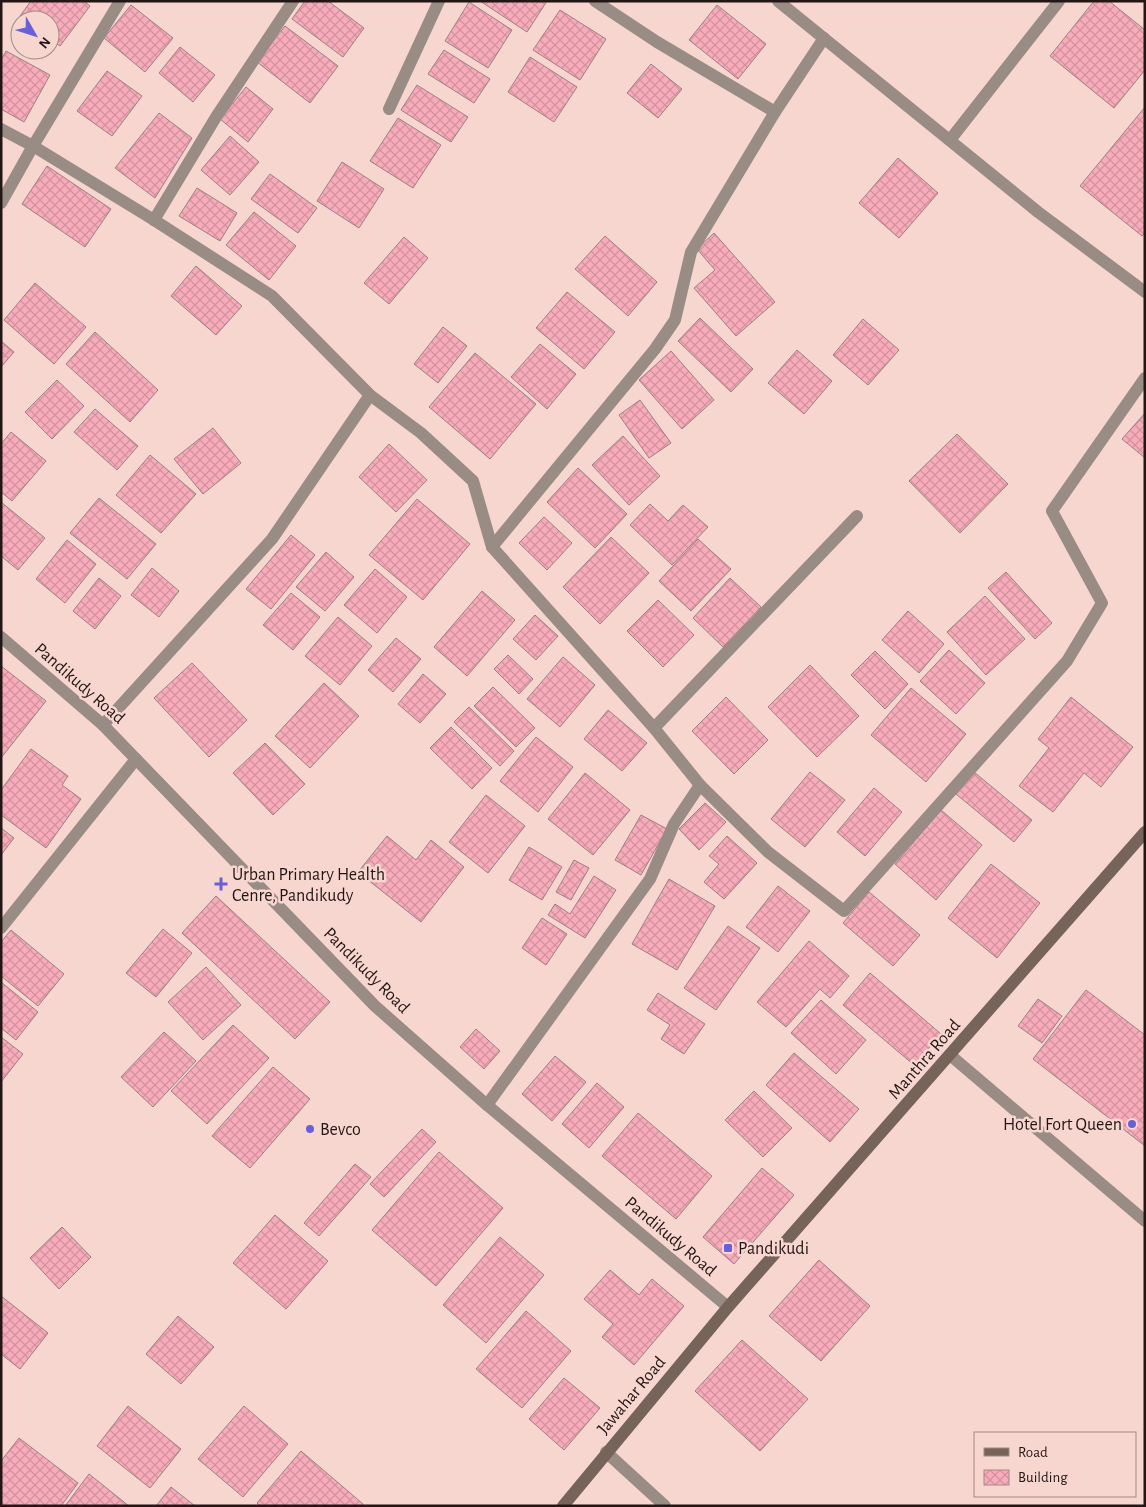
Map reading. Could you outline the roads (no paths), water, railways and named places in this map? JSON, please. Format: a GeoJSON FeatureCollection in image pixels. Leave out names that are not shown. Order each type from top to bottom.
{"type":"FeatureCollection","features":[{"type":"Feature","properties":{"kind":"main road","name":"Manthra Road"},"geometry":{"type":"LineString","coordinates":[[728,1307],[1145,832]]}},
{"type":"Feature","properties":{"kind":"main road","name":"Jawahar Road"},"geometry":{"type":"LineString","coordinates":[[563,1506],[728,1307]]}},
{"type":"Feature","properties":{"kind":"street"},"geometry":{"type":"LineString","coordinates":[[1,203],[120,1]]}},
{"type":"Feature","properties":{"kind":"street"},"geometry":{"type":"LineString","coordinates":[[154,220],[216,117],[293,1]]}},
{"type":"Feature","properties":{"kind":"street"},"geometry":{"type":"LineString","coordinates":[[389,108],[439,1]]}},
{"type":"Feature","properties":{"kind":"street"},"geometry":{"type":"LineString","coordinates":[[595,1],[657,42],[775,112]]}},
{"type":"Feature","properties":{"kind":"street"},"geometry":{"type":"LineString","coordinates":[[778,1],[1038,212],[1145,292]]}},
{"type":"Feature","properties":{"kind":"street"},"geometry":{"type":"LineString","coordinates":[[950,140],[1059,1]]}},
{"type":"Feature","properties":{"kind":"street"},"geometry":{"type":"LineString","coordinates":[[492,547],[655,349],[675,320],[691,252],[775,112],[824,38]]}},
{"type":"Feature","properties":{"kind":"street"},"geometry":{"type":"LineString","coordinates":[[1,129],[33,146],[154,220],[272,296],[370,395],[421,433],[473,481],[492,547],[654,728],[700,785],[768,852],[844,912],[1067,661],[1102,603],[1052,511],[1145,378]]}},
{"type":"Feature","properties":{"kind":"street"},"geometry":{"type":"LineString","coordinates":[[103,725],[272,539],[370,395]]}},
{"type":"Feature","properties":{"kind":"street"},"geometry":{"type":"LineString","coordinates":[[654,728],[857,516]]}},
{"type":"Feature","properties":{"kind":"street","name":"Pandikudy Road"},"geometry":{"type":"LineString","coordinates":[[1,638],[103,725],[375,1006],[488,1105],[728,1307]]}},
{"type":"Feature","properties":{"kind":"street"},"geometry":{"type":"LineString","coordinates":[[1,928],[136,759]]}},
{"type":"Feature","properties":{"kind":"street"},"geometry":{"type":"LineString","coordinates":[[488,1105],[650,880],[674,824],[700,785]]}},
{"type":"Feature","properties":{"kind":"street"},"geometry":{"type":"LineString","coordinates":[[950,1055],[1145,1221]]}},
{"type":"Feature","properties":{"kind":"street"},"geometry":{"type":"LineString","coordinates":[[606,1452],[666,1506]]}},
{"type":"Feature","properties":{"kind":"place","name":"Urban Primary Health Cenre, Pandikudy"},"geometry":{"type":"Point","coordinates":[221,884]}},
{"type":"Feature","properties":{"kind":"place","name":"Hotel Fort Queen"},"geometry":{"type":"Point","coordinates":[1132,1124]}},
{"type":"Feature","properties":{"kind":"place","name":"Bevco"},"geometry":{"type":"Point","coordinates":[310,1129]}},
{"type":"Feature","properties":{"kind":"place","name":"Pandikudi"},"geometry":{"type":"Point","coordinates":[728,1248]}}]}
